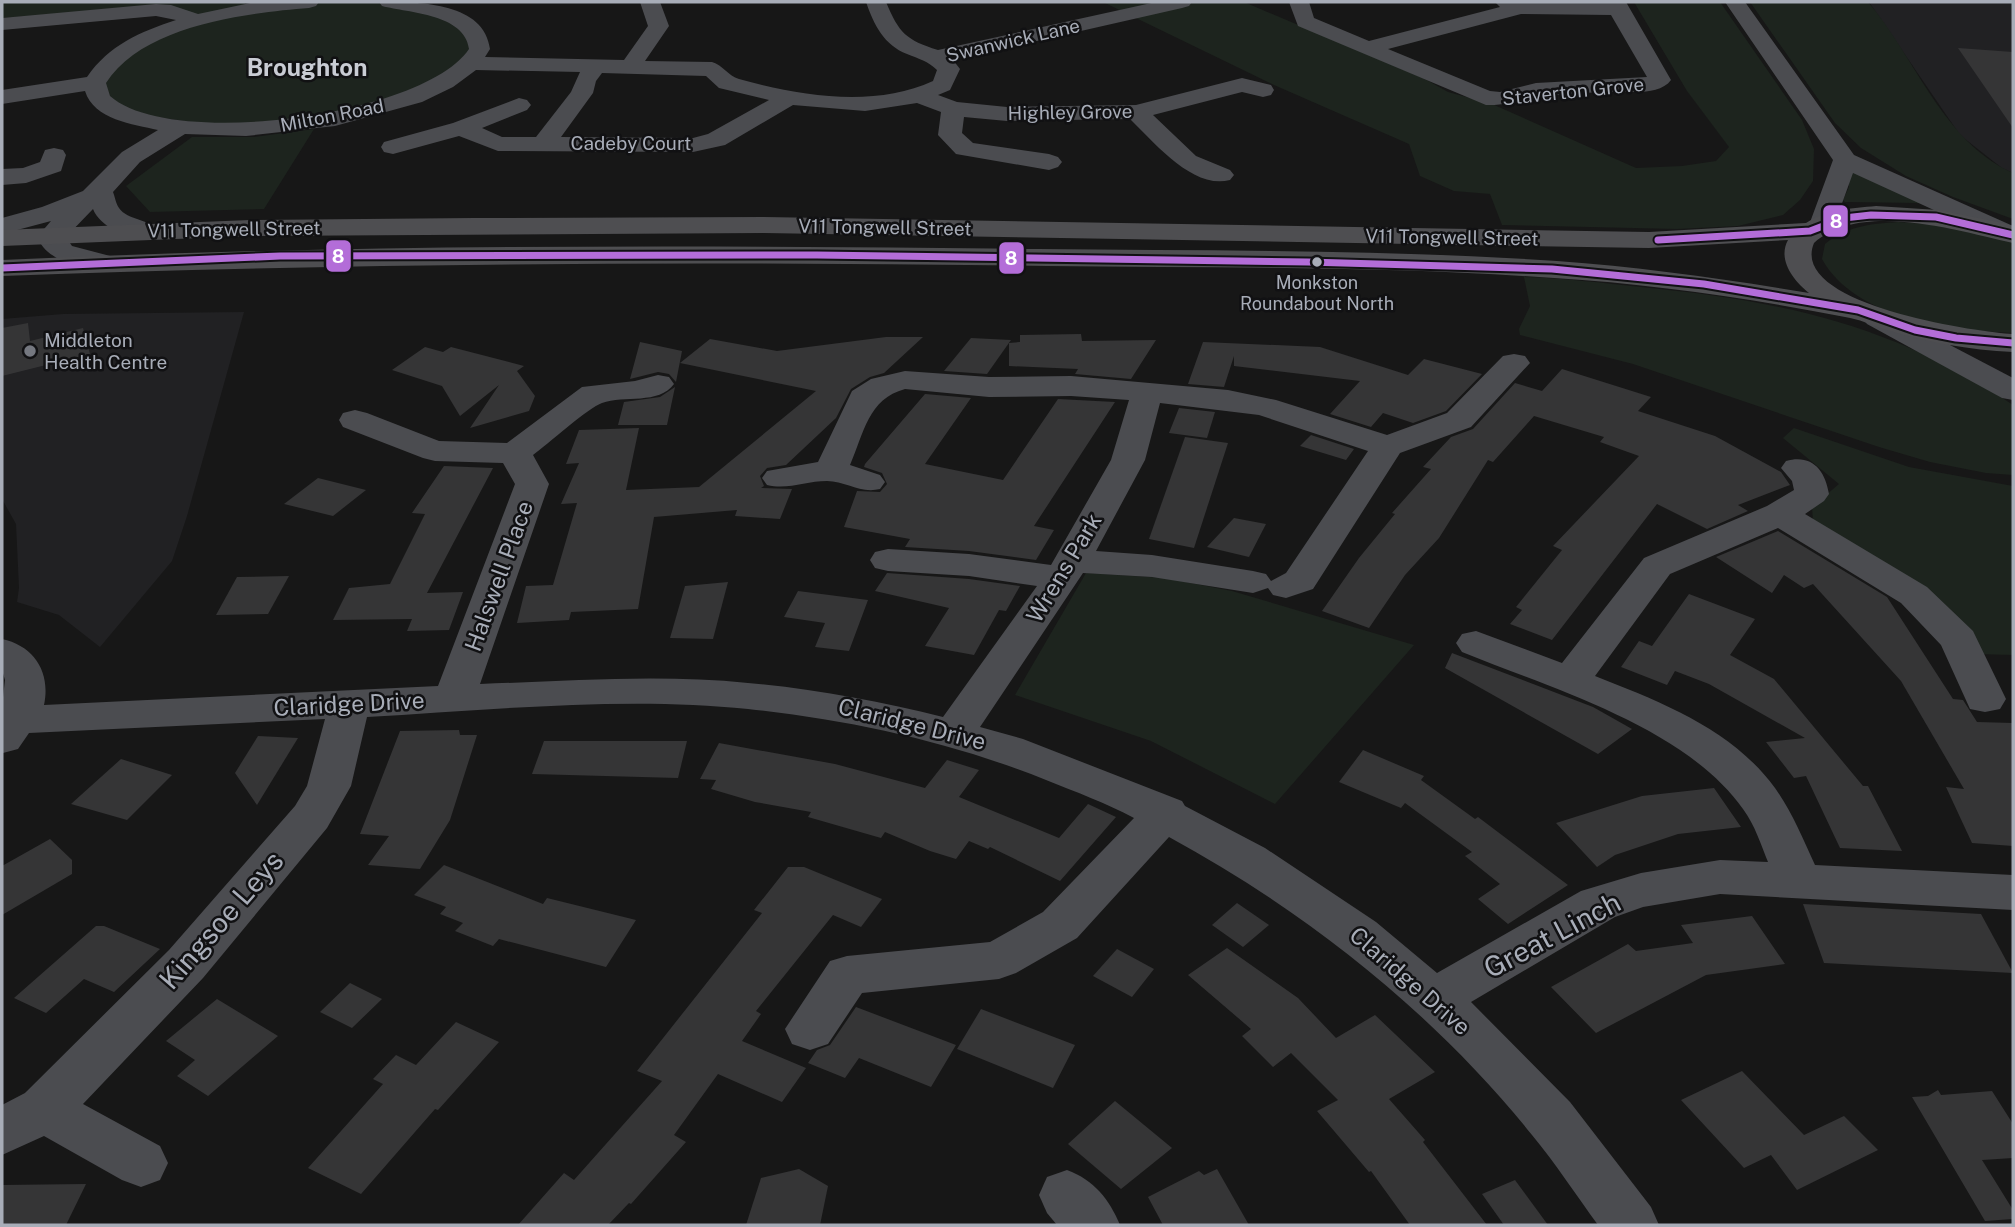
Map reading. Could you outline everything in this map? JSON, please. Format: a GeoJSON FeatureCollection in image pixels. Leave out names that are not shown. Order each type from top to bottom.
{"type":"FeatureCollection","features":[{"type":"Feature","properties":{"kind":"highway","name":"V11 Tongwell Street"},"geometry":{"type":"LineString","coordinates":[[2,238],[145,231],[355,227],[764,225],[1649,240],[1816,228],[1871,215],[1902,215],[1971,223],[2009,234]]}},
{"type":"Feature","properties":{"kind":"highway"},"geometry":{"type":"LineString","coordinates":[[1816,228],[1799,243],[1798,259],[1808,276],[1828,293],[1868,314],[1956,338],[2013,343]]}},
{"type":"Feature","properties":{"kind":"highway","name":"V11 Tongwell Street"},"geometry":{"type":"LineString","coordinates":[[3,268],[306,256],[817,255],[1456,266],[1552,269],[1704,284],[1868,314]]}},
{"type":"Feature","properties":{"kind":"street"},"geometry":{"type":"LineString","coordinates":[[2,97],[95,83],[107,62],[129,47],[160,32],[197,20],[261,4],[309,2]]}},
{"type":"Feature","properties":{"kind":"street"},"geometry":{"type":"LineString","coordinates":[[389,2],[438,5],[462,20],[476,32],[480,43],[477,54],[470,63]]}},
{"type":"Feature","properties":{"kind":"street"},"geometry":{"type":"LineString","coordinates":[[630,67],[659,26],[650,2]]}},
{"type":"Feature","properties":{"kind":"street"},"geometry":{"type":"LineString","coordinates":[[876,2],[896,42],[937,57]]}},
{"type":"Feature","properties":{"kind":"street","name":"Swanwick Lane"},"geometry":{"type":"LineString","coordinates":[[937,57],[1182,2]]}},
{"type":"Feature","properties":{"kind":"street","name":"Staverton Grove"},"geometry":{"type":"LineString","coordinates":[[1298,2],[1305,22],[1486,98],[1500,99],[1536,90],[1646,85],[1660,80],[1617,6]]}},
{"type":"Feature","properties":{"kind":"street"},"geometry":{"type":"LineString","coordinates":[[1735,2],[1845,160],[2009,234]]}},
{"type":"Feature","properties":{"kind":"street"},"geometry":{"type":"LineString","coordinates":[[1367,48],[1513,5],[1617,6]]}},
{"type":"Feature","properties":{"kind":"street"},"geometry":{"type":"LineString","coordinates":[[2,24],[156,10],[171,11],[197,20]]}},
{"type":"Feature","properties":{"kind":"street","name":"Swanwick Lane"},"geometry":{"type":"LineString","coordinates":[[470,63],[712,69],[727,83],[789,98],[865,104],[919,96],[942,85],[949,69],[937,57]]}},
{"type":"Feature","properties":{"kind":"street","name":"Milton Road"},"geometry":{"type":"LineString","coordinates":[[95,83],[99,98],[117,111],[143,120],[181,126],[269,127],[365,111],[403,100],[444,82],[470,63]]}},
{"type":"Feature","properties":{"kind":"street","name":"Cadeby Court"},"geometry":{"type":"LineString","coordinates":[[544,143],[582,93],[585,81],[596,66]]}},
{"type":"Feature","properties":{"kind":"street","name":"Highley Grove"},"geometry":{"type":"LineString","coordinates":[[919,96],[953,110],[1007,114],[1136,112],[1247,83]]}},
{"type":"Feature","properties":{"kind":"street","name":"Cadeby Court"},"geometry":{"type":"LineString","coordinates":[[461,128],[498,144],[693,145],[716,140],[789,98]]}},
{"type":"Feature","properties":{"kind":"street"},"geometry":{"type":"LineString","coordinates":[[393,147],[461,128],[519,105]]}},
{"type":"Feature","properties":{"kind":"street"},"geometry":{"type":"LineString","coordinates":[[953,110],[950,135],[965,149],[1049,162]]}},
{"type":"Feature","properties":{"kind":"street"},"geometry":{"type":"LineString","coordinates":[[1136,112],[1187,161],[1221,175]]}},
{"type":"Feature","properties":{"kind":"street"},"geometry":{"type":"LineString","coordinates":[[104,263],[62,251],[53,242],[52,236],[78,208],[100,191],[131,157],[181,126]]}},
{"type":"Feature","properties":{"kind":"street"},"geometry":{"type":"LineString","coordinates":[[2,177],[26,175],[52,166],[54,155]]}},
{"type":"Feature","properties":{"kind":"street"},"geometry":{"type":"LineString","coordinates":[[1816,228],[1845,160]]}},
{"type":"Feature","properties":{"kind":"street"},"geometry":{"type":"LineString","coordinates":[[2,226],[51,213],[100,191]]}},
{"type":"Feature","properties":{"kind":"street"},"geometry":{"type":"LineString","coordinates":[[100,191],[107,213],[122,223],[145,231]]}},
{"type":"Feature","properties":{"kind":"street"},"geometry":{"type":"LineString","coordinates":[[1868,314],[2013,391]]}},
{"type":"Feature","properties":{"kind":"street"},"geometry":{"type":"LineString","coordinates":[[888,560],[1067,569],[1152,566],[1269,585],[1300,581],[1388,446],[1459,420],[1514,363]]}},
{"type":"Feature","properties":{"kind":"street"},"geometry":{"type":"LineString","coordinates":[[831,470],[863,398],[882,386],[905,380],[989,387],[1071,386],[1228,400],[1265,407],[1388,446]]}},
{"type":"Feature","properties":{"kind":"street"},"geometry":{"type":"LineString","coordinates":[[355,420],[435,451],[515,453],[586,385],[638,390],[658,384]]}},
{"type":"Feature","properties":{"kind":"street","name":"Wrens Park"},"geometry":{"type":"LineString","coordinates":[[955,731],[1067,569],[1128,460],[1147,392]]}},
{"type":"Feature","properties":{"kind":"street","name":"Halswell Place"},"geometry":{"type":"LineString","coordinates":[[454,699],[532,484],[515,453]]}},
{"type":"Feature","properties":{"kind":"street"},"geometry":{"type":"LineString","coordinates":[[1570,681],[1657,566],[1780,514],[1812,494],[1809,478],[1798,468]]}},
{"type":"Feature","properties":{"kind":"street"},"geometry":{"type":"LineString","coordinates":[[779,478],[831,470],[868,482]]}},
{"type":"Feature","properties":{"kind":"street"},"geometry":{"type":"LineString","coordinates":[[1780,514],[1914,595],[1959,640],[1984,699]]}},
{"type":"Feature","properties":{"kind":"street"},"geometry":{"type":"LineString","coordinates":[[1476,643],[1665,720],[1707,748],[1738,774],[1760,800],[1799,880]]}},
{"type":"Feature","properties":{"kind":"street"},"geometry":{"type":"LineString","coordinates":[[2,651],[21,666],[27,681],[26,700],[10,730]]}},
{"type":"Feature","properties":{"kind":"street","name":"Claridge Drive"},"geometry":{"type":"LineString","coordinates":[[10,730],[109,718],[566,692],[744,695],[829,703],[955,731],[1049,762],[1166,812],[1271,872],[1357,934],[1436,998],[1527,1091],[1598,1176],[1631,1225]]}},
{"type":"Feature","properties":{"kind":"street","name":"Kingsoe Leys"},"geometry":{"type":"LineString","coordinates":[[141,1163],[23,1121],[186,964],[311,817],[329,786],[350,703]]}},
{"type":"Feature","properties":{"kind":"street"},"geometry":{"type":"LineString","coordinates":[[810,1028],[847,975],[999,960],[1060,925],[1166,812]]}},
{"type":"Feature","properties":{"kind":"street","name":"Great Linch"},"geometry":{"type":"LineString","coordinates":[[1436,998],[1598,904],[1641,890],[1720,877],[2013,892]]}},
{"type":"Feature","properties":{"kind":"shaded area"},"geometry":{"type":"Polygon","coordinates":[[[2,2],[244,2],[246,5],[199,15],[146,7],[2,18],[2,2]]]}},
{"type":"Feature","properties":{"kind":"shaded area"},"geometry":{"type":"Polygon","coordinates":[[[327,2],[389,2],[430,8],[476,32],[470,63],[364,111],[231,128],[117,111],[98,74],[160,32],[268,9],[327,2]]]}},
{"type":"Feature","properties":{"kind":"shaded area"},"geometry":{"type":"Polygon","coordinates":[[[1103,2],[1244,2],[1423,78],[1448,92],[1492,104],[1636,168],[1716,161],[1729,147],[1687,91],[1634,2],[1720,2],[1802,120],[1814,149],[1813,181],[1800,200],[1783,215],[1738,226],[1677,229],[1502,225],[1490,194],[1454,191],[1420,176],[1409,144],[1274,85],[1103,2]]]}},
{"type":"Feature","properties":{"kind":"shaded area"},"geometry":{"type":"Polygon","coordinates":[[[1750,2],[1868,2],[1949,120],[1967,141],[1988,159],[2013,173],[2013,219],[1906,176],[1861,148],[1835,123],[1750,2]]]}},
{"type":"Feature","properties":{"kind":"shaded area"},"geometry":{"type":"Polygon","coordinates":[[[1869,2],[2013,2],[2013,173],[2002,168],[1960,135],[1869,2]]]}},
{"type":"Feature","properties":{"kind":"shaded area"},"geometry":{"type":"Polygon","coordinates":[[[314,129],[264,209],[150,212],[126,186],[192,137],[254,137],[314,129]]]}},
{"type":"Feature","properties":{"kind":"shaded area"},"geometry":{"type":"Polygon","coordinates":[[[1848,166],[1920,203],[1845,202],[1843,200],[1849,187],[1848,166]]]}},
{"type":"Feature","properties":{"kind":"shaded area"},"geometry":{"type":"Polygon","coordinates":[[[1898,222],[1956,229],[2013,242],[2013,333],[1934,324],[1881,308],[1857,295],[1837,279],[1822,259],[1825,244],[1842,233],[1868,225],[1898,222]]]}},
{"type":"Feature","properties":{"kind":"shaded area"},"geometry":{"type":"Polygon","coordinates":[[[1524,277],[1598,282],[1742,300],[1836,321],[1880,336],[1925,355],[2013,405],[2013,475],[1986,473],[1930,462],[1633,364],[1520,335],[1519,329],[1530,306],[1524,277]]]}},
{"type":"Feature","properties":{"kind":"shaded area"},"geometry":{"type":"Polygon","coordinates":[[[244,312],[172,561],[100,647],[59,615],[17,602],[19,588],[16,524],[2,499],[2,319],[63,314],[244,312]]]}},
{"type":"Feature","properties":{"kind":"shaded area"},"geometry":{"type":"Polygon","coordinates":[[[1794,428],[1909,467],[2013,486],[2013,655],[1975,654],[1813,521],[1812,507],[1839,484],[1783,438],[1794,428]]]}},
{"type":"Feature","properties":{"kind":"shaded area"},"geometry":{"type":"Polygon","coordinates":[[[1086,573],[1165,578],[1232,591],[1414,645],[1275,804],[1151,741],[1015,695],[1086,573]]]}},
{"type":"Feature","properties":{"kind":"building"},"geometry":{"type":"Polygon","coordinates":[[[1958,48],[2013,52],[2013,128],[1958,48]]]}},
{"type":"Feature","properties":{"kind":"building","name":"Middleton Health Centre"},"geometry":{"type":"Polygon","coordinates":[[[28,323],[30,341],[83,328],[90,354],[2,376],[2,328],[28,323]]]}},
{"type":"Feature","properties":{"kind":"building"},"geometry":{"type":"Polygon","coordinates":[[[1081,334],[1082,341],[1156,340],[1131,379],[1075,374],[1078,369],[1009,366],[1009,343],[1020,342],[1020,335],[1081,334]]]}},
{"type":"Feature","properties":{"kind":"building"},"geometry":{"type":"Polygon","coordinates":[[[886,337],[923,337],[884,373],[870,377],[851,389],[836,418],[786,465],[767,468],[760,476],[764,486],[761,488],[792,489],[780,519],[735,516],[737,510],[654,517],[638,609],[571,612],[569,620],[517,623],[526,586],[553,585],[577,503],[561,504],[579,463],[566,464],[579,430],[639,428],[626,490],[699,487],[816,391],[680,363],[710,339],[777,351],[886,337]]]}},
{"type":"Feature","properties":{"kind":"building"},"geometry":{"type":"Polygon","coordinates":[[[971,338],[1011,340],[987,374],[944,371],[971,338]]]}},
{"type":"Feature","properties":{"kind":"building"},"geometry":{"type":"Polygon","coordinates":[[[640,342],[682,351],[676,382],[669,374],[658,372],[630,379],[640,342]]]}},
{"type":"Feature","properties":{"kind":"building"},"geometry":{"type":"Polygon","coordinates":[[[1203,342],[1320,347],[1408,375],[1424,359],[1482,374],[1446,411],[1413,423],[1383,413],[1371,427],[1330,414],[1360,381],[1234,366],[1234,356],[1224,387],[1188,384],[1203,342]]]}},
{"type":"Feature","properties":{"kind":"building"},"geometry":{"type":"Polygon","coordinates":[[[425,347],[443,352],[451,347],[524,366],[517,371],[535,396],[529,411],[470,428],[499,385],[460,416],[442,386],[392,370],[425,347]]]}},
{"type":"Feature","properties":{"kind":"building"},"geometry":{"type":"Polygon","coordinates":[[[1562,369],[1651,397],[1638,411],[1715,436],[1781,472],[1790,485],[1738,505],[1748,511],[1707,529],[1657,504],[1552,640],[1510,624],[1522,610],[1516,607],[1562,550],[1553,546],[1639,456],[1600,442],[1604,437],[1534,416],[1493,462],[1488,460],[1439,538],[1405,575],[1369,628],[1322,611],[1359,558],[1395,514],[1392,513],[1431,469],[1423,467],[1451,437],[1473,429],[1515,383],[1542,391],[1562,369]]]}},
{"type":"Feature","properties":{"kind":"building"},"geometry":{"type":"Polygon","coordinates":[[[675,387],[667,425],[618,425],[624,402],[660,397],[675,387]]]}},
{"type":"Feature","properties":{"kind":"building"},"geometry":{"type":"Polygon","coordinates":[[[925,394],[971,398],[925,464],[1003,480],[1058,399],[1115,402],[1034,526],[1054,530],[1036,560],[969,551],[905,547],[910,539],[844,527],[857,491],[880,492],[887,484],[882,473],[864,467],[865,464],[925,394]]]}},
{"type":"Feature","properties":{"kind":"building"},"geometry":{"type":"Polygon","coordinates":[[[1179,408],[1215,412],[1207,438],[1169,433],[1179,408]]]}},
{"type":"Feature","properties":{"kind":"building"},"geometry":{"type":"Polygon","coordinates":[[[1311,435],[1354,449],[1346,460],[1300,446],[1311,435]]]}},
{"type":"Feature","properties":{"kind":"building"},"geometry":{"type":"Polygon","coordinates":[[[1185,437],[1228,443],[1194,548],[1149,539],[1185,437]]]}},
{"type":"Feature","properties":{"kind":"building"},"geometry":{"type":"Polygon","coordinates":[[[444,466],[493,468],[427,593],[463,592],[449,630],[407,631],[412,619],[333,620],[349,588],[390,584],[425,514],[412,513],[444,466]]]}},
{"type":"Feature","properties":{"kind":"building"},"geometry":{"type":"Polygon","coordinates":[[[318,478],[366,490],[333,516],[284,504],[318,478]]]}},
{"type":"Feature","properties":{"kind":"building"},"geometry":{"type":"Polygon","coordinates":[[[1234,518],[1266,524],[1249,557],[1207,547],[1234,518]]]}},
{"type":"Feature","properties":{"kind":"building"},"geometry":{"type":"Polygon","coordinates":[[[1778,531],[1887,597],[1953,699],[1963,700],[1977,722],[2013,723],[2013,846],[1972,843],[1946,787],[1964,789],[1901,681],[1813,584],[1804,588],[1784,575],[1772,593],[1716,557],[1778,531]]]}},
{"type":"Feature","properties":{"kind":"building"},"geometry":{"type":"Polygon","coordinates":[[[887,573],[1020,586],[1006,611],[999,610],[974,655],[925,646],[949,608],[875,591],[887,573]]]}},
{"type":"Feature","properties":{"kind":"building"},"geometry":{"type":"Polygon","coordinates":[[[289,576],[268,614],[216,615],[237,577],[289,576]]]}},
{"type":"Feature","properties":{"kind":"building"},"geometry":{"type":"Polygon","coordinates":[[[728,582],[713,639],[670,638],[685,586],[728,582]]]}},
{"type":"Feature","properties":{"kind":"building"},"geometry":{"type":"Polygon","coordinates":[[[798,591],[868,600],[849,651],[815,647],[825,623],[784,617],[798,591]]]}},
{"type":"Feature","properties":{"kind":"building"},"geometry":{"type":"Polygon","coordinates":[[[1689,594],[1755,619],[1730,655],[1774,679],[1863,786],[1868,786],[1902,851],[1840,848],[1806,776],[1794,778],[1766,742],[1805,738],[1709,684],[1675,671],[1667,685],[1621,667],[1639,641],[1652,646],[1689,594]]]}},
{"type":"Feature","properties":{"kind":"building"},"geometry":{"type":"Polygon","coordinates":[[[1452,653],[1593,707],[1632,729],[1598,754],[1445,668],[1452,653]]]}},
{"type":"Feature","properties":{"kind":"building"},"geometry":{"type":"Polygon","coordinates":[[[459,730],[460,735],[477,735],[450,820],[420,869],[368,865],[389,836],[360,834],[400,731],[459,730]]]}},
{"type":"Feature","properties":{"kind":"building"},"geometry":{"type":"Polygon","coordinates":[[[258,736],[298,738],[257,805],[235,773],[258,736]]]}},
{"type":"Feature","properties":{"kind":"building"},"geometry":{"type":"Polygon","coordinates":[[[544,741],[687,741],[678,778],[532,774],[544,741]]]}},
{"type":"Feature","properties":{"kind":"building"},"geometry":{"type":"Polygon","coordinates":[[[719,743],[835,764],[925,788],[947,760],[979,770],[959,797],[1059,838],[1088,804],[1116,817],[1060,881],[990,847],[988,849],[969,841],[956,859],[885,832],[881,838],[808,817],[811,812],[755,802],[711,789],[716,780],[700,779],[719,743]]]}},
{"type":"Feature","properties":{"kind":"building"},"geometry":{"type":"Polygon","coordinates":[[[1363,750],[1424,776],[1421,780],[1475,819],[1478,817],[1568,885],[1508,924],[1478,899],[1500,884],[1465,856],[1472,852],[1405,803],[1401,808],[1339,782],[1363,750]]]}},
{"type":"Feature","properties":{"kind":"building"},"geometry":{"type":"Polygon","coordinates":[[[121,759],[172,775],[127,820],[71,804],[121,759]]]}},
{"type":"Feature","properties":{"kind":"building"},"geometry":{"type":"Polygon","coordinates":[[[1714,788],[1741,827],[1678,834],[1615,855],[1597,867],[1556,823],[1642,796],[1714,788]]]}},
{"type":"Feature","properties":{"kind":"building"},"geometry":{"type":"Polygon","coordinates":[[[50,839],[72,860],[72,874],[2,915],[2,866],[50,839]]]}},
{"type":"Feature","properties":{"kind":"building"},"geometry":{"type":"Polygon","coordinates":[[[444,865],[543,904],[547,898],[636,920],[606,967],[499,939],[493,946],[455,931],[463,923],[440,914],[446,907],[414,895],[444,865]]]}},
{"type":"Feature","properties":{"kind":"building"},"geometry":{"type":"Polygon","coordinates":[[[788,867],[804,867],[882,899],[861,927],[833,915],[756,1011],[761,1014],[742,1041],[806,1068],[782,1102],[718,1074],[674,1135],[686,1142],[631,1204],[608,1225],[518,1225],[564,1173],[574,1180],[662,1081],[637,1071],[762,913],[754,910],[788,867]]]}},
{"type":"Feature","properties":{"kind":"building"},"geometry":{"type":"Polygon","coordinates":[[[1237,903],[1269,925],[1243,947],[1212,925],[1237,903]]]}},
{"type":"Feature","properties":{"kind":"building"},"geometry":{"type":"Polygon","coordinates":[[[1803,904],[1981,914],[2013,973],[1824,963],[1803,904]]]}},
{"type":"Feature","properties":{"kind":"building"},"geometry":{"type":"Polygon","coordinates":[[[1752,916],[1785,964],[1706,975],[1596,1033],[1551,987],[1628,944],[1636,951],[1693,943],[1681,925],[1752,916]]]}},
{"type":"Feature","properties":{"kind":"building"},"geometry":{"type":"Polygon","coordinates":[[[96,926],[104,926],[160,949],[114,992],[84,979],[46,1013],[14,998],[96,926]]]}},
{"type":"Feature","properties":{"kind":"building"},"geometry":{"type":"Polygon","coordinates":[[[1227,948],[1298,998],[1336,1038],[1375,1015],[1435,1072],[1389,1099],[1425,1140],[1423,1142],[1487,1225],[1410,1225],[1371,1171],[1369,1172],[1317,1111],[1338,1100],[1291,1053],[1273,1067],[1242,1036],[1251,1029],[1188,975],[1227,948]]]}},
{"type":"Feature","properties":{"kind":"building"},"geometry":{"type":"Polygon","coordinates":[[[1117,949],[1154,969],[1132,997],[1093,976],[1117,949]]]}},
{"type":"Feature","properties":{"kind":"building"},"geometry":{"type":"Polygon","coordinates":[[[350,983],[382,999],[352,1028],[320,1012],[350,983]]]}},
{"type":"Feature","properties":{"kind":"building"},"geometry":{"type":"Polygon","coordinates":[[[217,999],[278,1036],[208,1096],[177,1076],[195,1060],[166,1041],[217,999]]]}},
{"type":"Feature","properties":{"kind":"building"},"geometry":{"type":"Polygon","coordinates":[[[856,1007],[956,1045],[931,1087],[859,1058],[845,1078],[808,1063],[817,1050],[830,1045],[856,1007]]]}},
{"type":"Feature","properties":{"kind":"building"},"geometry":{"type":"Polygon","coordinates":[[[981,1009],[1075,1045],[1053,1088],[957,1049],[981,1009]]]}},
{"type":"Feature","properties":{"kind":"building"},"geometry":{"type":"Polygon","coordinates":[[[456,1022],[499,1042],[438,1110],[435,1109],[361,1194],[308,1168],[383,1084],[373,1079],[396,1055],[416,1065],[456,1022]]]}},
{"type":"Feature","properties":{"kind":"building"},"geometry":{"type":"Polygon","coordinates":[[[1742,1071],[1804,1135],[1844,1116],[1878,1150],[1797,1190],[1771,1155],[1744,1168],[1681,1100],[1742,1071]]]}},
{"type":"Feature","properties":{"kind":"building"},"geometry":{"type":"Polygon","coordinates":[[[1938,1090],[1941,1095],[1992,1091],[2013,1124],[2013,1158],[1982,1160],[2013,1210],[2013,1219],[1985,1221],[1912,1097],[1928,1096],[1938,1090]]]}},
{"type":"Feature","properties":{"kind":"building"},"geometry":{"type":"Polygon","coordinates":[[[1115,1101],[1172,1148],[1121,1189],[1068,1144],[1115,1101]]]}},
{"type":"Feature","properties":{"kind":"building"},"geometry":{"type":"Polygon","coordinates":[[[799,1169],[828,1186],[820,1225],[746,1225],[761,1178],[799,1169]]]}},
{"type":"Feature","properties":{"kind":"building"},"geometry":{"type":"Polygon","coordinates":[[[1217,1169],[1249,1225],[1163,1225],[1148,1197],[1199,1171],[1204,1175],[1217,1169]]]}},
{"type":"Feature","properties":{"kind":"building"},"geometry":{"type":"Polygon","coordinates":[[[1515,1180],[1548,1225],[1504,1225],[1482,1194],[1515,1180]]]}},
{"type":"Feature","properties":{"kind":"building"},"geometry":{"type":"Polygon","coordinates":[[[86,1184],[66,1225],[2,1225],[2,1185],[86,1184]]]}},
{"type":"Feature","properties":{"kind":"transit line","name":"8"},"geometry":{"type":"LineString","coordinates":[[1658,240],[1810,231],[1844,218],[1871,215],[1936,217],[2013,235]]}},
{"type":"Feature","properties":{"kind":"transit line","name":"8"},"geometry":{"type":"LineString","coordinates":[[2,268],[280,256],[817,255],[1308,262],[1552,269],[1704,284],[1858,310],[1915,330],[1956,338],[2013,343]]}},
{"type":"Feature","properties":{"kind":"place","name":"Monkston Roundabout North"},"geometry":{"type":"Point","coordinates":[1317,262]}},
{"type":"Feature","properties":{"kind":"place","name":"Middleton Health Centre"},"geometry":{"type":"Point","coordinates":[30,351]}},
{"type":"Feature","properties":{"kind":"district","name":"Broughton"},"geometry":{"type":"Point","coordinates":[307,68]}}]}
